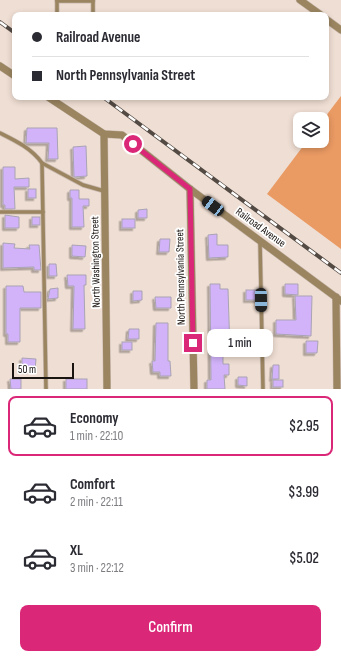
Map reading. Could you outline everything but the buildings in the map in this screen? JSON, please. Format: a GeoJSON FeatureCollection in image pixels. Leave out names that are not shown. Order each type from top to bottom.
{"type":"FeatureCollection","features":[{"type":"Feature","properties":{"kind":"street"},"geometry":{"type":"LineString","coordinates":[[300,0],[317,12]]}},
{"type":"Feature","properties":{"kind":"street"},"geometry":{"type":"LineString","coordinates":[[329,21],[341,30]]}},
{"type":"Feature","properties":{"kind":"street"},"geometry":{"type":"LineString","coordinates":[[0,66],[12,74]]}},
{"type":"Feature","properties":{"kind":"street","name":"Railroad Avenue"},"geometry":{"type":"LineString","coordinates":[[53,100],[104,134],[122,135],[190,189],[339,299]]}},
{"type":"Feature","properties":{"kind":"street","name":"North Washington Street"},"geometry":{"type":"LineString","coordinates":[[104,134],[108,389]]}},
{"type":"Feature","properties":{"kind":"street","name":"North Pennsylvania Street"},"geometry":{"type":"LineString","coordinates":[[190,189],[194,389]]}},
{"type":"Feature","properties":{"kind":"street"},"geometry":{"type":"LineString","coordinates":[[337,389],[339,299]]}},
{"type":"Feature","properties":{"kind":"lane"},"geometry":{"type":"LineString","coordinates":[[57,12],[57,0],[93,0],[93,12]]}},
{"type":"Feature","properties":{"kind":"lane"},"geometry":{"type":"LineString","coordinates":[[0,133],[21,143],[36,154],[42,163],[83,185],[105,191]]}},
{"type":"Feature","properties":{"kind":"lane"},"geometry":{"type":"LineString","coordinates":[[42,163],[46,389]]}},
{"type":"Feature","properties":{"kind":"lane"},"geometry":{"type":"LineString","coordinates":[[0,212],[43,212]]}},
{"type":"Feature","properties":{"kind":"lane"},"geometry":{"type":"LineString","coordinates":[[260,241],[263,389]]}},
{"type":"Feature","properties":{"kind":"shaded area"},"geometry":{"type":"Polygon","coordinates":[[[341,96],[341,249],[267,194],[302,148],[329,148],[329,112],[341,96]]]}},
{"type":"Feature","properties":{"kind":"railway"},"geometry":{"type":"LineString","coordinates":[[0,22],[12,31]]}},
{"type":"Feature","properties":{"kind":"railway"},"geometry":{"type":"LineString","coordinates":[[107,100],[341,273]]}},
{"type":"Feature","properties":{"kind":"route"},"geometry":{"type":"LineString","coordinates":[[133,144],[190,189],[193,343]]}}]}
